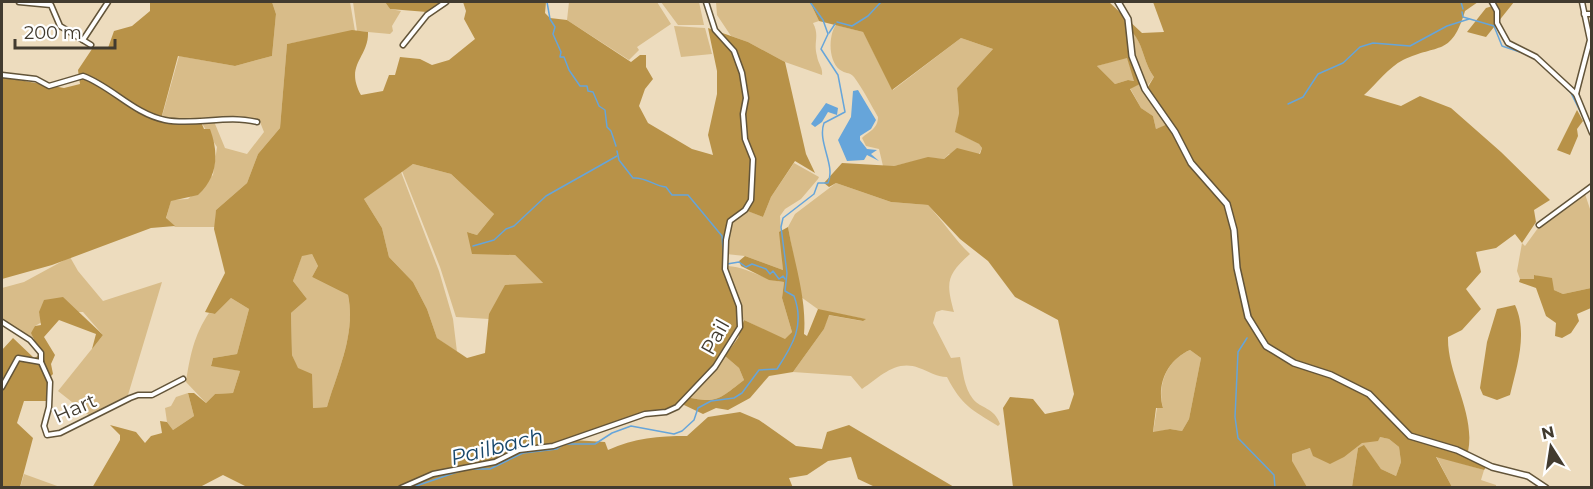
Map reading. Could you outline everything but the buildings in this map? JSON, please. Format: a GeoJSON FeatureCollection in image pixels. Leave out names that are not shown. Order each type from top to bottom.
{"type":"FeatureCollection","features":[{"type":"Feature","properties":{"kind":"street"},"geometry":{"type":"LineString","coordinates":[[19,2],[51,5],[60,26],[91,45]]}},
{"type":"Feature","properties":{"kind":"street"},"geometry":{"type":"LineString","coordinates":[[83,40],[108,2]]}},
{"type":"Feature","properties":{"kind":"street"},"geometry":{"type":"LineString","coordinates":[[403,45],[427,15],[446,2]]}},
{"type":"Feature","properties":{"kind":"street","name":"Pail"},"geometry":{"type":"LineString","coordinates":[[401,488],[433,474],[459,467],[488,464],[519,450],[553,446],[645,414],[673,410],[705,379],[734,340],[741,319],[725,269],[726,240],[730,221],[745,210],[751,200],[753,159],[745,139],[743,114],[746,98],[741,73],[734,51],[715,30],[706,2]]}},
{"type":"Feature","properties":{"kind":"street"},"geometry":{"type":"LineString","coordinates":[[1118,2],[1128,19],[1132,56],[1145,89],[1175,132],[1191,163],[1227,204],[1234,230],[1237,268],[1248,317],[1266,346],[1294,363],[1331,375],[1369,394],[1410,436],[1458,450],[1492,467],[1528,476],[1546,488]]}},
{"type":"Feature","properties":{"kind":"street"},"geometry":{"type":"LineString","coordinates":[[1492,2],[1497,11],[1497,23],[1508,43],[1536,57],[1576,94],[1591,130]]}},
{"type":"Feature","properties":{"kind":"street"},"geometry":{"type":"LineString","coordinates":[[1576,94],[1590,40],[1582,2]]}},
{"type":"Feature","properties":{"kind":"street"},"geometry":{"type":"LineString","coordinates":[[1584,14],[1592,14]]}},
{"type":"Feature","properties":{"kind":"street"},"geometry":{"type":"LineString","coordinates":[[2,75],[36,79],[49,86],[83,76],[151,116],[165,120],[186,123],[205,119],[257,122]]}},
{"type":"Feature","properties":{"kind":"street"},"geometry":{"type":"LineString","coordinates":[[1539,225],[1592,186]]}},
{"type":"Feature","properties":{"kind":"street","name":"Hart"},"geometry":{"type":"LineString","coordinates":[[2,322],[30,340],[40,353],[41,362],[50,382],[49,406],[44,426],[49,435],[60,433],[130,398],[138,395],[152,395],[183,379]]}},
{"type":"Feature","properties":{"kind":"street"},"geometry":{"type":"LineString","coordinates":[[2,387],[18,358],[41,362]]}},
{"type":"Feature","properties":{"kind":"shaded area"},"geometry":{"type":"Polygon","coordinates":[[[150,2],[272,2],[276,14],[272,56],[235,66],[178,56],[161,119],[186,124],[201,122],[204,129],[210,129],[215,147],[215,164],[210,180],[198,195],[171,201],[166,218],[175,226],[151,228],[52,265],[2,279],[2,77],[64,88],[80,84],[78,70],[92,49],[108,48],[114,31],[132,26],[150,11],[150,2]]]}},
{"type":"Feature","properties":{"kind":"shaded area"},"geometry":{"type":"Polygon","coordinates":[[[272,2],[350,2],[355,31],[287,44],[280,128],[258,154],[247,183],[216,210],[215,227],[175,227],[166,219],[171,200],[188,199],[213,175],[217,147],[201,122],[186,124],[161,120],[179,56],[235,66],[272,56],[276,14],[272,2]],[[213,119],[225,148],[247,154],[264,132],[260,122],[213,119]]]}},
{"type":"Feature","properties":{"kind":"shaded area"},"geometry":{"type":"Polygon","coordinates":[[[353,2],[385,2],[390,9],[401,11],[392,26],[393,31],[390,34],[357,31],[353,2]]]}},
{"type":"Feature","properties":{"kind":"shaded area"},"geometry":{"type":"Polygon","coordinates":[[[385,2],[441,2],[427,12],[390,9],[385,2]]]}},
{"type":"Feature","properties":{"kind":"shaded area"},"geometry":{"type":"Polygon","coordinates":[[[463,2],[546,2],[545,13],[550,18],[567,20],[631,62],[640,55],[646,55],[646,67],[653,79],[645,89],[639,106],[648,123],[692,149],[713,155],[708,135],[717,94],[717,71],[708,28],[748,42],[785,62],[806,154],[815,173],[795,161],[771,197],[763,217],[745,210],[730,221],[726,240],[725,269],[739,306],[740,327],[734,340],[705,379],[673,410],[645,414],[553,446],[519,450],[505,458],[522,452],[553,449],[573,440],[605,442],[608,450],[647,438],[687,436],[708,417],[740,412],[759,420],[796,446],[822,449],[827,432],[849,425],[954,487],[875,487],[858,479],[851,457],[828,461],[807,475],[789,478],[793,488],[405,487],[449,471],[433,474],[401,487],[247,487],[223,475],[200,487],[92,488],[120,440],[120,435],[110,425],[136,432],[145,443],[151,436],[162,433],[160,421],[167,422],[173,430],[194,416],[188,393],[194,393],[206,403],[215,394],[233,393],[240,371],[211,366],[213,358],[237,354],[249,309],[231,298],[215,314],[205,312],[225,273],[214,229],[216,210],[247,183],[258,154],[280,128],[287,44],[352,30],[368,32],[355,76],[361,95],[383,91],[389,75],[395,75],[400,57],[420,59],[432,65],[449,60],[475,39],[464,19],[466,11],[463,2]],[[413,164],[364,199],[382,228],[389,257],[413,282],[427,309],[437,338],[467,358],[485,353],[489,314],[505,285],[543,283],[515,255],[472,254],[467,232],[477,235],[494,214],[451,174],[413,164]],[[312,254],[302,256],[293,281],[307,299],[291,313],[292,355],[298,368],[312,374],[313,408],[327,407],[345,352],[350,309],[348,295],[312,277],[318,266],[312,254]],[[501,460],[467,467],[486,466],[501,460]]]}},
{"type":"Feature","properties":{"kind":"shaded area"},"geometry":{"type":"Polygon","coordinates":[[[569,2],[657,2],[671,24],[637,47],[639,50],[629,60],[567,20],[569,2]]]}},
{"type":"Feature","properties":{"kind":"shaded area"},"geometry":{"type":"Polygon","coordinates":[[[661,2],[699,2],[704,25],[678,25],[661,2]]]}},
{"type":"Feature","properties":{"kind":"shaded area"},"geometry":{"type":"Polygon","coordinates":[[[716,2],[810,2],[819,21],[813,23],[816,32],[816,51],[822,75],[785,62],[748,42],[731,36],[717,15],[716,2]]]}},
{"type":"Feature","properties":{"kind":"shaded area"},"geometry":{"type":"Polygon","coordinates":[[[810,2],[1109,2],[1142,33],[1164,32],[1153,2],[1478,2],[1465,11],[1460,26],[1449,42],[1398,63],[1364,95],[1401,106],[1420,96],[1451,108],[1501,152],[1550,200],[1534,210],[1536,222],[1522,243],[1515,234],[1496,248],[1476,252],[1481,272],[1466,289],[1481,309],[1462,330],[1448,337],[1452,366],[1468,423],[1468,452],[1490,463],[1484,470],[1436,457],[1452,487],[1352,487],[1358,448],[1364,445],[1381,469],[1396,476],[1401,462],[1399,447],[1389,439],[1380,437],[1378,441],[1362,443],[1344,457],[1330,464],[1313,456],[1310,448],[1292,454],[1292,461],[1307,487],[1013,487],[1003,408],[1010,397],[1033,399],[1045,414],[1069,409],[1074,394],[1058,320],[1015,297],[988,261],[960,239],[928,205],[891,202],[836,183],[829,187],[824,183],[842,163],[894,166],[928,157],[944,159],[957,148],[980,154],[982,148],[979,144],[955,132],[959,113],[957,88],[993,49],[961,38],[892,90],[863,32],[819,21],[810,2]],[[1130,30],[1130,47],[1142,83],[1130,89],[1141,108],[1153,116],[1156,129],[1168,124],[1145,92],[1154,77],[1138,40],[1130,30]],[[1127,58],[1097,66],[1115,84],[1128,80],[1134,81],[1127,58]],[[1190,350],[1182,354],[1165,374],[1162,382],[1163,408],[1156,408],[1153,432],[1170,429],[1182,431],[1189,419],[1201,358],[1190,350]]]}},
{"type":"Feature","properties":{"kind":"shaded area"},"geometry":{"type":"Polygon","coordinates":[[[1492,2],[1514,2],[1486,37],[1467,32],[1486,8],[1496,5],[1492,2]]]}},
{"type":"Feature","properties":{"kind":"shaded area"},"geometry":{"type":"Polygon","coordinates":[[[836,25],[863,32],[893,90],[961,38],[993,49],[957,88],[959,113],[956,132],[979,144],[982,148],[979,154],[949,154],[944,159],[928,158],[894,166],[883,166],[879,149],[866,146],[862,138],[875,127],[878,117],[854,77],[837,67],[832,56],[831,42],[836,25]]]}},
{"type":"Feature","properties":{"kind":"shaded area"},"geometry":{"type":"Polygon","coordinates":[[[674,26],[705,28],[712,54],[681,57],[674,26]]]}},
{"type":"Feature","properties":{"kind":"shaded area"},"geometry":{"type":"Polygon","coordinates":[[[1130,29],[1138,40],[1154,77],[1145,89],[1168,125],[1156,129],[1153,116],[1141,108],[1130,88],[1142,83],[1132,56],[1130,29]]]}},
{"type":"Feature","properties":{"kind":"shaded area"},"geometry":{"type":"Polygon","coordinates":[[[1127,57],[1135,81],[1128,80],[1115,84],[1097,66],[1127,57]]]}},
{"type":"Feature","properties":{"kind":"shaded area"},"geometry":{"type":"Polygon","coordinates":[[[1577,110],[1583,121],[1577,129],[1578,136],[1570,155],[1557,150],[1577,110]]]}},
{"type":"Feature","properties":{"kind":"shaded area"},"geometry":{"type":"Polygon","coordinates":[[[794,163],[819,177],[801,199],[785,209],[780,216],[783,270],[745,256],[726,254],[732,221],[746,210],[763,217],[771,197],[794,163]]]}},
{"type":"Feature","properties":{"kind":"shaded area"},"geometry":{"type":"Polygon","coordinates":[[[413,164],[451,174],[494,214],[477,235],[467,232],[515,255],[543,283],[490,314],[489,319],[456,317],[440,267],[402,171],[413,164]]]}},
{"type":"Feature","properties":{"kind":"shaded area"},"geometry":{"type":"Polygon","coordinates":[[[401,172],[439,271],[453,319],[457,352],[437,338],[427,309],[413,282],[389,257],[382,228],[364,199],[401,172]]]}},
{"type":"Feature","properties":{"kind":"shaded area"},"geometry":{"type":"Polygon","coordinates":[[[836,183],[891,202],[928,205],[970,254],[956,268],[950,280],[954,312],[942,310],[936,312],[933,323],[951,358],[960,357],[970,395],[994,414],[1000,424],[998,426],[968,406],[957,394],[947,377],[919,368],[903,366],[896,368],[862,389],[851,376],[793,372],[824,329],[828,315],[862,321],[865,319],[819,310],[801,297],[788,227],[795,214],[836,183]]]}},
{"type":"Feature","properties":{"kind":"shaded area"},"geometry":{"type":"Polygon","coordinates":[[[1585,194],[1591,212],[1591,288],[1563,294],[1554,290],[1546,279],[1535,275],[1534,280],[1520,279],[1517,271],[1522,243],[1525,246],[1538,228],[1585,194]]]}},
{"type":"Feature","properties":{"kind":"shaded area"},"geometry":{"type":"Polygon","coordinates":[[[788,227],[804,307],[804,334],[807,336],[818,309],[866,319],[863,321],[829,315],[824,329],[793,372],[769,376],[750,398],[728,410],[716,408],[703,414],[684,405],[686,397],[712,400],[723,396],[744,380],[739,368],[725,356],[738,338],[744,320],[785,339],[792,332],[782,298],[784,282],[769,280],[741,266],[739,261],[745,256],[783,270],[779,232],[788,227]]]}},
{"type":"Feature","properties":{"kind":"shaded area"},"geometry":{"type":"Polygon","coordinates":[[[312,254],[318,266],[312,277],[348,295],[350,309],[345,352],[327,407],[313,408],[292,355],[291,313],[307,299],[293,281],[302,255],[312,254]]]}},
{"type":"Feature","properties":{"kind":"shaded area"},"geometry":{"type":"Polygon","coordinates":[[[70,257],[78,271],[103,301],[162,282],[128,395],[91,417],[58,391],[103,335],[83,312],[39,312],[42,322],[35,326],[32,340],[2,321],[2,288],[24,282],[70,257]]]}},
{"type":"Feature","properties":{"kind":"shaded area"},"geometry":{"type":"Polygon","coordinates":[[[727,266],[784,282],[782,298],[792,332],[785,340],[742,319],[727,266]]]}},
{"type":"Feature","properties":{"kind":"shaded area"},"geometry":{"type":"Polygon","coordinates":[[[1534,275],[1552,278],[1554,290],[1563,294],[1591,288],[1591,308],[1577,314],[1579,321],[1571,333],[1562,338],[1555,336],[1556,323],[1546,316],[1536,288],[1519,282],[1520,279],[1534,279],[1534,275]]]}},
{"type":"Feature","properties":{"kind":"shaded area"},"geometry":{"type":"Polygon","coordinates":[[[63,297],[103,335],[92,349],[96,334],[59,320],[44,337],[55,355],[51,364],[53,374],[48,379],[49,401],[24,401],[17,423],[33,438],[20,487],[2,488],[2,350],[13,338],[34,358],[38,356],[37,346],[31,333],[35,326],[41,325],[39,312],[44,300],[63,297]]]}},
{"type":"Feature","properties":{"kind":"shaded area"},"geometry":{"type":"Polygon","coordinates":[[[231,298],[249,309],[237,354],[213,358],[211,365],[240,371],[233,393],[215,394],[206,403],[186,382],[191,355],[196,338],[209,313],[215,314],[231,298]]]}},
{"type":"Feature","properties":{"kind":"shaded area"},"geometry":{"type":"Polygon","coordinates":[[[1515,305],[1521,327],[1518,361],[1510,395],[1497,400],[1483,395],[1480,388],[1487,342],[1497,309],[1515,305]]]}},
{"type":"Feature","properties":{"kind":"shaded area"},"geometry":{"type":"Polygon","coordinates":[[[1190,350],[1201,358],[1189,419],[1182,431],[1170,429],[1153,433],[1157,408],[1163,408],[1161,390],[1166,374],[1175,360],[1190,350]]]}},
{"type":"Feature","properties":{"kind":"shaded area"},"geometry":{"type":"Polygon","coordinates":[[[725,356],[739,368],[744,380],[723,396],[712,400],[686,397],[714,371],[725,356]]]}},
{"type":"Feature","properties":{"kind":"shaded area"},"geometry":{"type":"Polygon","coordinates":[[[188,393],[194,416],[173,430],[167,422],[165,408],[171,406],[176,397],[188,393]]]}},
{"type":"Feature","properties":{"kind":"shaded area"},"geometry":{"type":"Polygon","coordinates":[[[1380,437],[1389,439],[1399,447],[1401,462],[1396,476],[1381,469],[1364,446],[1358,448],[1352,487],[1307,487],[1291,461],[1292,454],[1310,448],[1351,450],[1362,442],[1380,437]]]}},
{"type":"Feature","properties":{"kind":"shaded area"},"geometry":{"type":"Polygon","coordinates":[[[1436,456],[1484,470],[1481,480],[1496,485],[1496,487],[1452,487],[1436,456]]]}},
{"type":"Feature","properties":{"kind":"shaded area"},"geometry":{"type":"Polygon","coordinates":[[[24,474],[60,487],[20,488],[24,474]]]}},
{"type":"Feature","properties":{"kind":"water"},"geometry":{"type":"Polygon","coordinates":[[[858,90],[876,120],[871,129],[860,136],[860,140],[867,149],[877,150],[871,154],[879,161],[867,155],[864,160],[847,161],[838,140],[851,117],[853,91],[858,90]]]}},
{"type":"Feature","properties":{"kind":"water"},"geometry":{"type":"Polygon","coordinates":[[[826,103],[838,108],[837,115],[828,112],[822,122],[815,127],[811,124],[826,103]]]}},
{"type":"Feature","properties":{"kind":"waterway"},"geometry":{"type":"LineString","coordinates":[[547,2],[550,19],[555,27],[553,34],[561,52],[560,57],[564,57],[569,70],[580,86],[587,86],[588,91],[593,92],[599,106],[605,110],[607,127],[611,131],[616,146]]}},
{"type":"Feature","properties":{"kind":"waterway","name":"Pailbach"},"geometry":{"type":"LineString","coordinates":[[470,469],[490,469],[523,453],[557,449],[564,444],[595,444],[612,433],[631,426],[674,434],[682,431],[694,420],[698,408],[711,401],[734,398],[742,393],[759,370],[777,369],[788,352],[798,326],[794,296],[785,291],[787,273],[781,227],[783,218],[814,194],[818,183],[828,183],[830,169],[822,130],[824,123],[845,112],[838,75],[821,49],[828,34],[823,20],[810,2]]}},
{"type":"Feature","properties":{"kind":"waterway"},"geometry":{"type":"LineString","coordinates":[[837,22],[852,26],[868,16],[881,2]]}},
{"type":"Feature","properties":{"kind":"waterway"},"geometry":{"type":"LineString","coordinates":[[1461,2],[1463,9]]}},
{"type":"Feature","properties":{"kind":"waterway"},"geometry":{"type":"LineString","coordinates":[[1462,12],[1463,17],[1494,26],[1502,46],[1526,54]]}},
{"type":"Feature","properties":{"kind":"waterway"},"geometry":{"type":"LineString","coordinates":[[1288,104],[1303,97],[1318,74],[1343,63],[1360,47],[1373,43],[1410,46],[1447,26],[1469,19]]}},
{"type":"Feature","properties":{"kind":"waterway"},"geometry":{"type":"LineString","coordinates":[[829,33],[835,24]]}},
{"type":"Feature","properties":{"kind":"waterway"},"geometry":{"type":"LineString","coordinates":[[1555,77],[1571,93],[1591,133]]}},
{"type":"Feature","properties":{"kind":"waterway"},"geometry":{"type":"LineString","coordinates":[[617,151],[619,160],[633,178],[666,187],[672,195],[688,195],[722,236],[724,263]]}},
{"type":"Feature","properties":{"kind":"waterway"},"geometry":{"type":"LineString","coordinates":[[473,246],[494,240],[506,229],[514,226],[546,196],[617,156]]}},
{"type":"Feature","properties":{"kind":"waterway"},"geometry":{"type":"LineString","coordinates":[[727,264],[739,262],[746,267],[752,264],[766,269],[770,274],[773,271],[779,279],[783,276],[785,279]]}},
{"type":"Feature","properties":{"kind":"waterway"},"geometry":{"type":"LineString","coordinates":[[1247,338],[1238,352],[1235,417],[1238,438],[1274,475],[1275,488]]}},
{"type":"Feature","properties":{"kind":"waterway","name":"Pailbach"},"geometry":{"type":"LineString","coordinates":[[410,488],[463,470]]}}]}
